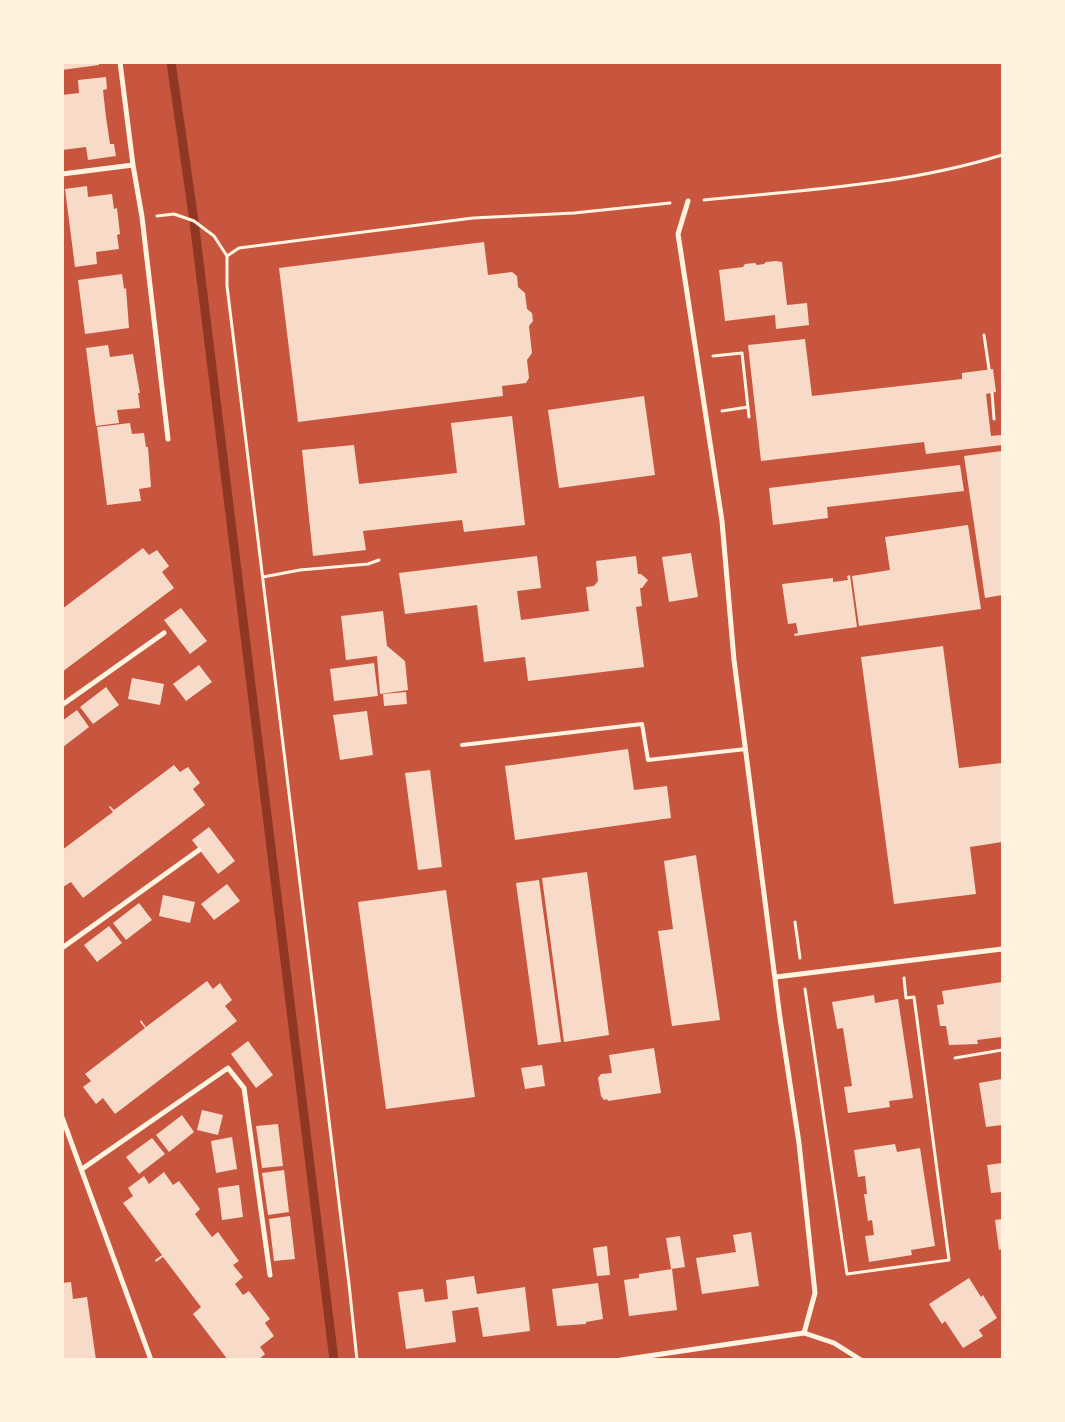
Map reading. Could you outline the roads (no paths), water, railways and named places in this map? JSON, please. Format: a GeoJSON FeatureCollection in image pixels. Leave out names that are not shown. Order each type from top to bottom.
{"type":"FeatureCollection","features":[{"type":"Feature","properties":{"kind":"street"},"geometry":{"type":"LineString","coordinates":[[120,62],[133,165],[142,217],[168,439]]}},
{"type":"Feature","properties":{"kind":"street"},"geometry":{"type":"LineString","coordinates":[[62,174],[133,165]]}},
{"type":"Feature","properties":{"kind":"street"},"geometry":{"type":"LineString","coordinates":[[688,201],[678,234],[722,521],[734,660],[756,835],[800,1142],[815,1294],[804,1333]]}},
{"type":"Feature","properties":{"kind":"street"},"geometry":{"type":"LineString","coordinates":[[62,705],[164,633]]}},
{"type":"Feature","properties":{"kind":"street"},"geometry":{"type":"LineString","coordinates":[[62,948],[199,850]]}},
{"type":"Feature","properties":{"kind":"street"},"geometry":{"type":"LineString","coordinates":[[776,978],[1002,949]]}},
{"type":"Feature","properties":{"kind":"street"},"geometry":{"type":"LineString","coordinates":[[82,1169],[228,1068],[244,1088],[270,1274]]}},
{"type":"Feature","properties":{"kind":"street"},"geometry":{"type":"LineString","coordinates":[[62,1117],[151,1360]]}},
{"type":"Feature","properties":{"kind":"street"},"geometry":{"type":"LineString","coordinates":[[621,1360],[804,1333],[834,1343],[860,1360]]}},
{"type":"Feature","properties":{"kind":"lane"},"geometry":{"type":"LineString","coordinates":[[462,745],[642,724],[648,760],[746,749]]}},
{"type":"Feature","properties":{"kind":"waterway"},"geometry":{"type":"LineString","coordinates":[[171,62],[194,221],[334,1360]]}}]}
